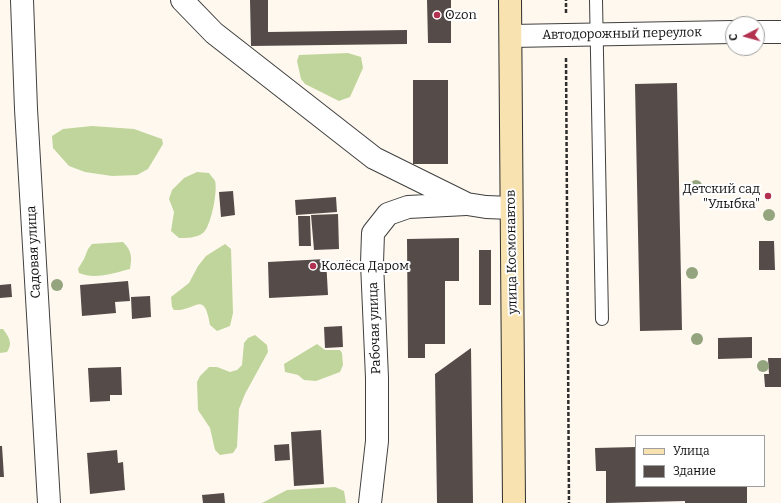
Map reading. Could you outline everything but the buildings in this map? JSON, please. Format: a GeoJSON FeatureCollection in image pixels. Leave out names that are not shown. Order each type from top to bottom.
{"type":"FeatureCollection","features":[{"type":"Feature","properties":{"kind":"main road","name":"улица Космонавтов"},"geometry":{"type":"LineString","coordinates":[[510,0],[514,503]]}},
{"type":"Feature","properties":{"kind":"street","name":"Садовая улица"},"geometry":{"type":"LineString","coordinates":[[22,0],[26,117],[49,503]]}},
{"type":"Feature","properties":{"kind":"street"},"geometry":{"type":"LineString","coordinates":[[182,0],[214,33],[374,158],[467,204],[486,208],[511,208]]}},
{"type":"Feature","properties":{"kind":"street","name":"Автодорожный переулок"},"geometry":{"type":"LineString","coordinates":[[511,36],[725,32]]}},
{"type":"Feature","properties":{"kind":"street"},"geometry":{"type":"LineString","coordinates":[[765,32],[781,32]]}},
{"type":"Feature","properties":{"kind":"street","name":"Рабочая улица"},"geometry":{"type":"LineString","coordinates":[[370,503],[377,433],[377,378],[372,263],[373,233],[388,214],[408,207],[467,204]]}},
{"type":"Feature","properties":{"kind":"lane"},"geometry":{"type":"LineString","coordinates":[[596,0],[602,319]]}},
{"type":"Feature","properties":{"kind":"path"},"geometry":{"type":"LineString","coordinates":[[566,0],[565,35],[569,503]]}},
{"type":"Feature","properties":{"kind":"green space"},"geometry":{"type":"Polygon","coordinates":[[[348,53],[361,57],[363,68],[350,97],[339,101],[305,84],[301,79],[297,61],[299,55],[348,53]]]}},
{"type":"Feature","properties":{"kind":"green space"},"geometry":{"type":"Polygon","coordinates":[[[92,126],[134,129],[162,139],[163,144],[148,169],[137,175],[112,176],[85,172],[69,166],[53,148],[52,136],[63,129],[92,126]]]}},
{"type":"Feature","properties":{"kind":"green space"},"geometry":{"type":"Polygon","coordinates":[[[197,172],[209,173],[215,181],[216,192],[209,224],[200,235],[188,238],[179,238],[171,231],[174,212],[169,199],[172,190],[184,178],[197,172]]]}},
{"type":"Feature","properties":{"kind":"green space"},"geometry":{"type":"Polygon","coordinates":[[[123,242],[131,254],[130,269],[98,276],[79,273],[78,269],[92,244],[123,242]]]}},
{"type":"Feature","properties":{"kind":"green space"},"geometry":{"type":"Polygon","coordinates":[[[225,244],[231,249],[233,313],[230,326],[217,331],[210,325],[205,307],[198,304],[181,310],[174,310],[172,307],[171,297],[189,283],[198,266],[206,256],[225,244]]]}},
{"type":"Feature","properties":{"kind":"green space"},"geometry":{"type":"Polygon","coordinates":[[[0,329],[3,329],[10,340],[10,346],[7,352],[0,353],[0,329]]]}},
{"type":"Feature","properties":{"kind":"green space"},"geometry":{"type":"Polygon","coordinates":[[[255,335],[267,345],[268,352],[245,394],[239,409],[237,447],[233,453],[220,455],[215,450],[210,428],[198,410],[197,382],[200,376],[209,367],[217,367],[230,372],[237,370],[242,365],[244,343],[248,338],[255,335]]]}},
{"type":"Feature","properties":{"kind":"green space"},"geometry":{"type":"Polygon","coordinates":[[[317,344],[325,350],[340,350],[342,353],[343,365],[340,372],[316,381],[304,380],[298,375],[285,372],[284,364],[317,344]]]}},
{"type":"Feature","properties":{"kind":"green space"},"geometry":{"type":"Polygon","coordinates":[[[335,487],[344,491],[346,503],[262,503],[287,490],[335,487]]]}},
{"type":"Feature","properties":{"kind":"place","name":"Ozon"},"geometry":{"type":"Point","coordinates":[437,15]}},
{"type":"Feature","properties":{"kind":"place","name":"Детский сад \"Улыбка\""},"geometry":{"type":"Point","coordinates":[768,196]}},
{"type":"Feature","properties":{"kind":"place","name":"Колёса Даром"},"geometry":{"type":"Point","coordinates":[313,266]}}]}
